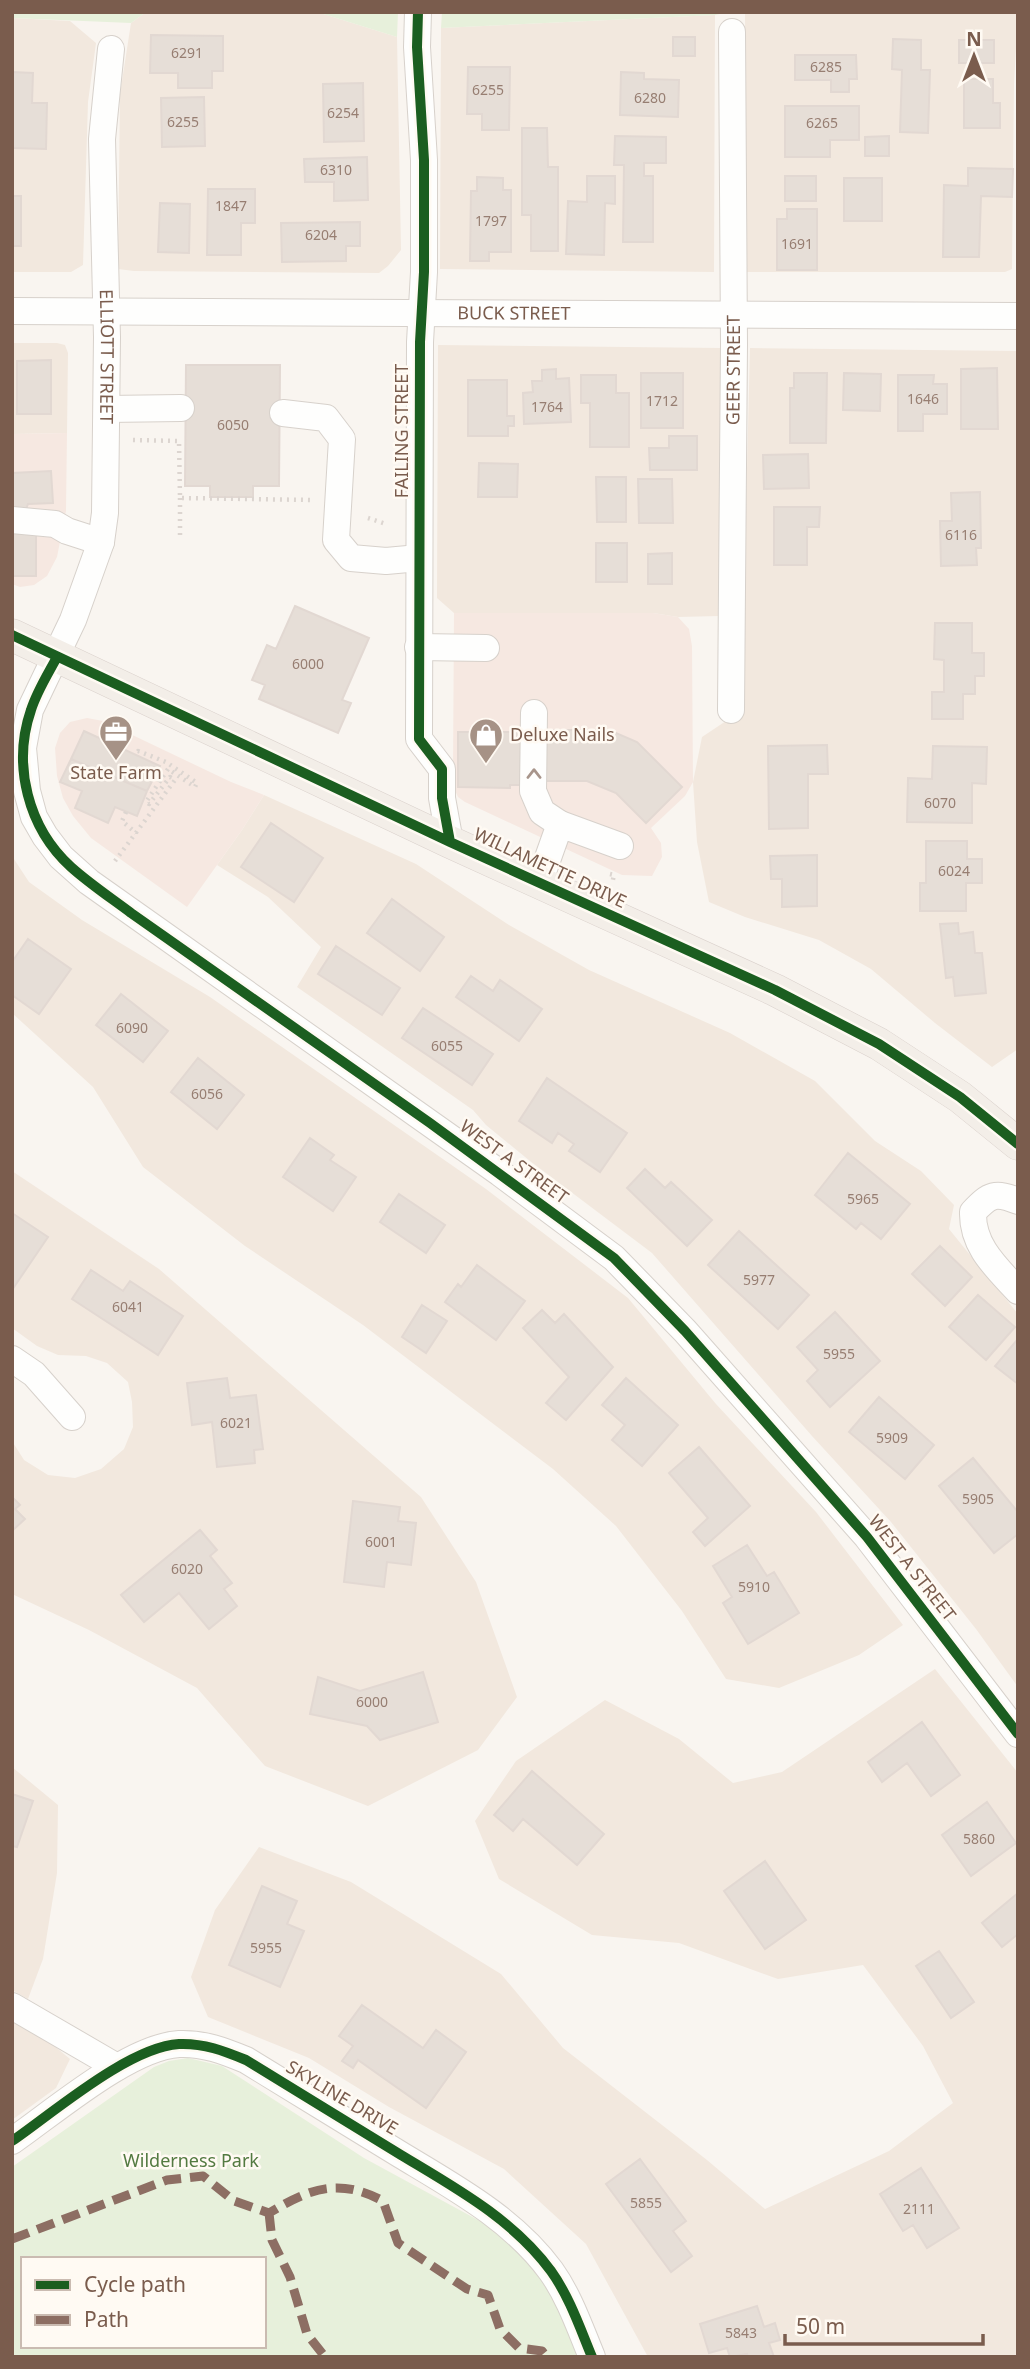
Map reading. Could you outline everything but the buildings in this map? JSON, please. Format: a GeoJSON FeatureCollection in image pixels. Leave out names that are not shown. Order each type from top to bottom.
{"type":"FeatureCollection","features":[{"type":"Feature","properties":{"kind":"main road","name":"WILLAMETTE DRIVE"},"geometry":{"type":"LineString","coordinates":[[12,635],[450,842],[775,990],[868,1038],[960,1097],[1018,1144]]}},
{"type":"Feature","properties":{"kind":"street","name":"FAILING STREET"},"geometry":{"type":"LineString","coordinates":[[418,12],[417,47],[424,160],[419,739],[442,769],[442,798],[450,842]]}},
{"type":"Feature","properties":{"kind":"street","name":"GEER STREET"},"geometry":{"type":"LineString","coordinates":[[731,710],[734,315],[732,32]]}},
{"type":"Feature","properties":{"kind":"street","name":"ELLIOTT STREET"},"geometry":{"type":"LineString","coordinates":[[57,657],[101,542],[105,513],[107,312],[103,139],[111,49]]}},
{"type":"Feature","properties":{"kind":"street","name":"BUCK STREET"},"geometry":{"type":"LineString","coordinates":[[12,312],[1018,316]]}},
{"type":"Feature","properties":{"kind":"street"},"geometry":{"type":"LineString","coordinates":[[107,409],[181,408]]}},
{"type":"Feature","properties":{"kind":"street"},"geometry":{"type":"LineString","coordinates":[[283,413],[326,418],[342,439],[336,540],[351,558],[386,561],[419,558]]}},
{"type":"Feature","properties":{"kind":"street"},"geometry":{"type":"LineString","coordinates":[[12,520],[55,524],[67,531],[101,542]]}},
{"type":"Feature","properties":{"kind":"street"},"geometry":{"type":"LineString","coordinates":[[418,647],[486,648]]}},
{"type":"Feature","properties":{"kind":"street","name":"WEST A STREET"},"geometry":{"type":"LineString","coordinates":[[57,657],[30,710],[23,748],[27,791],[34,817],[61,857],[131,913],[420,1116],[614,1258],[669,1314],[867,1537],[1018,1734]]}},
{"type":"Feature","properties":{"kind":"street"},"geometry":{"type":"LineString","coordinates":[[534,713],[533,791],[541,811],[561,824],[621,846]]}},
{"type":"Feature","properties":{"kind":"street"},"geometry":{"type":"LineString","coordinates":[[539,883],[561,824]]}},
{"type":"Feature","properties":{"kind":"street"},"geometry":{"type":"LineString","coordinates":[[1018,1201],[1004,1195],[987,1198],[973,1212],[975,1235],[985,1256],[1018,1291]]}},
{"type":"Feature","properties":{"kind":"street"},"geometry":{"type":"LineString","coordinates":[[12,1359],[34,1374],[72,1417]]}},
{"type":"Feature","properties":{"kind":"street"},"geometry":{"type":"LineString","coordinates":[[12,2006],[117,2067]]}},
{"type":"Feature","properties":{"kind":"street","name":"SKYLINE DRIVE"},"geometry":{"type":"LineString","coordinates":[[12,2141],[117,2067],[154,2048],[206,2046],[246,2060],[461,2191],[505,2223],[552,2272],[592,2357]]}},
{"type":"Feature","properties":{"kind":"path"},"geometry":{"type":"LineString","coordinates":[[133,440],[179,440],[180,539]]}},
{"type":"Feature","properties":{"kind":"path"},"geometry":{"type":"LineString","coordinates":[[180,498],[314,500]]}},
{"type":"Feature","properties":{"kind":"path"},"geometry":{"type":"LineString","coordinates":[[368,518],[386,524]]}},
{"type":"Feature","properties":{"kind":"path"},"geometry":{"type":"LineString","coordinates":[[115,861],[175,780],[170,777],[149,804],[146,802],[168,769],[194,787],[197,783],[166,762],[138,751],[135,755]]}},
{"type":"Feature","properties":{"kind":"path"},"geometry":{"type":"LineString","coordinates":[[126,811],[122,821],[136,833]]}},
{"type":"Feature","properties":{"kind":"shaded area"},"geometry":{"type":"Polygon","coordinates":[[[146,12],[317,12],[397,37],[401,250],[388,266],[379,273],[118,269],[120,94],[131,23],[146,12]]]}},
{"type":"Feature","properties":{"kind":"shaded area"},"geometry":{"type":"Polygon","coordinates":[[[745,12],[1018,12],[1014,84],[1012,269],[1005,272],[746,272],[745,12]]]}},
{"type":"Feature","properties":{"kind":"shaded area"},"geometry":{"type":"Polygon","coordinates":[[[715,15],[714,272],[440,269],[441,28],[715,15]]]}},
{"type":"Feature","properties":{"kind":"shaded area"},"geometry":{"type":"Polygon","coordinates":[[[12,18],[70,21],[96,43],[88,102],[83,265],[71,272],[12,272],[12,18]]]}},
{"type":"Feature","properties":{"kind":"shaded area"},"geometry":{"type":"Polygon","coordinates":[[[12,343],[57,343],[65,345],[68,353],[67,433],[13,434],[12,462],[12,343]]]}},
{"type":"Feature","properties":{"kind":"shaded area"},"geometry":{"type":"Polygon","coordinates":[[[438,345],[722,348],[719,616],[678,617],[653,613],[454,613],[437,598],[438,345]]]}},
{"type":"Feature","properties":{"kind":"shaded area"},"geometry":{"type":"Polygon","coordinates":[[[750,348],[1018,351],[1018,1049],[992,1067],[871,969],[819,940],[745,917],[709,902],[697,842],[693,782],[702,737],[741,711],[750,348]]]}},
{"type":"Feature","properties":{"kind":"shaded area"},"geometry":{"type":"Polygon","coordinates":[[[67,433],[66,511],[57,557],[47,576],[34,585],[20,587],[12,584],[12,434],[67,433]]]}},
{"type":"Feature","properties":{"kind":"shaded area"},"geometry":{"type":"Polygon","coordinates":[[[454,613],[653,613],[678,617],[689,629],[692,646],[693,782],[685,796],[651,828],[661,843],[662,857],[652,876],[622,875],[458,797],[453,774],[454,613]]]}},
{"type":"Feature","properties":{"kind":"shaded area"},"geometry":{"type":"Polygon","coordinates":[[[87,718],[103,721],[264,795],[187,907],[91,838],[73,816],[63,798],[57,776],[55,748],[60,733],[70,722],[87,718]]]}},
{"type":"Feature","properties":{"kind":"shaded area"},"geometry":{"type":"Polygon","coordinates":[[[264,795],[416,864],[509,925],[589,970],[730,1033],[815,1081],[875,1141],[921,1171],[954,1205],[949,1229],[1018,1314],[1018,1687],[891,1522],[652,1253],[530,1161],[486,1125],[473,1110],[297,987],[321,947],[268,897],[217,865],[264,795]]]}},
{"type":"Feature","properties":{"kind":"shaded area"},"geometry":{"type":"Polygon","coordinates":[[[12,856],[29,882],[82,920],[210,997],[486,1189],[628,1298],[716,1404],[816,1512],[903,1625],[859,1655],[779,1688],[726,1679],[682,1611],[616,1526],[553,1469],[363,1325],[245,1246],[143,1167],[93,1087],[12,1013],[12,856]]]}},
{"type":"Feature","properties":{"kind":"shaded area"},"geometry":{"type":"Polygon","coordinates":[[[12,1171],[159,1269],[421,1497],[476,1582],[517,1697],[478,1750],[368,1806],[265,1766],[197,1688],[89,1630],[12,1594],[12,1441],[24,1460],[48,1475],[75,1478],[101,1469],[124,1449],[133,1427],[128,1382],[107,1363],[86,1356],[58,1355],[37,1346],[12,1328],[12,1171]]]}},
{"type":"Feature","properties":{"kind":"shaded area"},"geometry":{"type":"Polygon","coordinates":[[[935,1669],[1018,1773],[1018,2357],[648,2357],[586,2244],[504,2169],[389,2107],[309,2058],[208,2017],[191,1977],[215,1910],[259,1847],[351,1882],[501,1974],[563,2048],[707,2160],[765,2209],[889,2151],[953,2103],[923,2046],[863,1965],[778,1979],[679,1943],[592,1935],[499,1879],[475,1821],[516,1761],[605,1700],[679,1739],[733,1783],[782,1772],[935,1669]]]}},
{"type":"Feature","properties":{"kind":"shaded area"},"geometry":{"type":"Polygon","coordinates":[[[12,1767],[58,1805],[57,1873],[43,1959],[28,1999],[12,1990],[12,1767]]]}},
{"type":"Feature","properties":{"kind":"shaded area"},"geometry":{"type":"Polygon","coordinates":[[[12,2019],[46,2039],[70,2059],[56,2088],[12,2120],[12,2019]]]}},
{"type":"Feature","properties":{"kind":"green space"},"geometry":{"type":"Polygon","coordinates":[[[12,12],[146,12],[131,23],[12,18],[12,12]]]}},
{"type":"Feature","properties":{"kind":"green space"},"geometry":{"type":"Polygon","coordinates":[[[317,12],[398,12],[397,37],[317,12]]]}},
{"type":"Feature","properties":{"kind":"green space"},"geometry":{"type":"Polygon","coordinates":[[[442,12],[729,12],[715,15],[441,28],[442,12]]]}},
{"type":"Feature","properties":{"kind":"green space","name":"Wilderness Park"},"geometry":{"type":"Polygon","coordinates":[[[188,2058],[222,2066],[364,2158],[489,2226],[515,2246],[559,2300],[578,2357],[12,2357],[12,2167],[154,2067],[188,2058]]]}},
{"type":"Feature","properties":{"kind":"marked path"},"geometry":{"type":"LineString","coordinates":[[12,2239],[167,2180],[203,2176],[234,2201],[269,2213],[311,2192],[352,2189],[383,2201],[398,2243],[467,2289],[488,2295],[500,2329],[519,2348],[542,2351],[547,2357]]}},
{"type":"Feature","properties":{"kind":"marked path"},"geometry":{"type":"LineString","coordinates":[[269,2213],[272,2240],[290,2277],[307,2334],[325,2357]]}},
{"type":"Feature","properties":{"kind":"cycle path"},"geometry":{"type":"LineString","coordinates":[[418,12],[417,47],[424,160],[424,272],[420,342],[419,739],[442,769],[442,798],[450,842]]}},
{"type":"Feature","properties":{"kind":"cycle path"},"geometry":{"type":"LineString","coordinates":[[12,635],[450,842],[775,990],[879,1044],[960,1097],[1018,1144]]}},
{"type":"Feature","properties":{"kind":"cycle path"},"geometry":{"type":"LineString","coordinates":[[57,657],[33,703],[23,752],[24,774],[34,815],[56,851],[78,873],[131,913],[430,1123],[614,1258],[685,1331],[867,1537],[1018,1734]]}},
{"type":"Feature","properties":{"kind":"cycle path"},"geometry":{"type":"LineString","coordinates":[[12,2141],[92,2083],[138,2056],[179,2044],[205,2046],[230,2054],[246,2060],[441,2179],[519,2235],[536,2252],[557,2281],[569,2302],[592,2357]]}},
{"type":"Feature","properties":{"kind":"place","name":"State Farm"},"geometry":{"type":"Point","coordinates":[116,762]}},
{"type":"Feature","properties":{"kind":"place","name":"Deluxe Nails"},"geometry":{"type":"Point","coordinates":[486,765]}}]}
